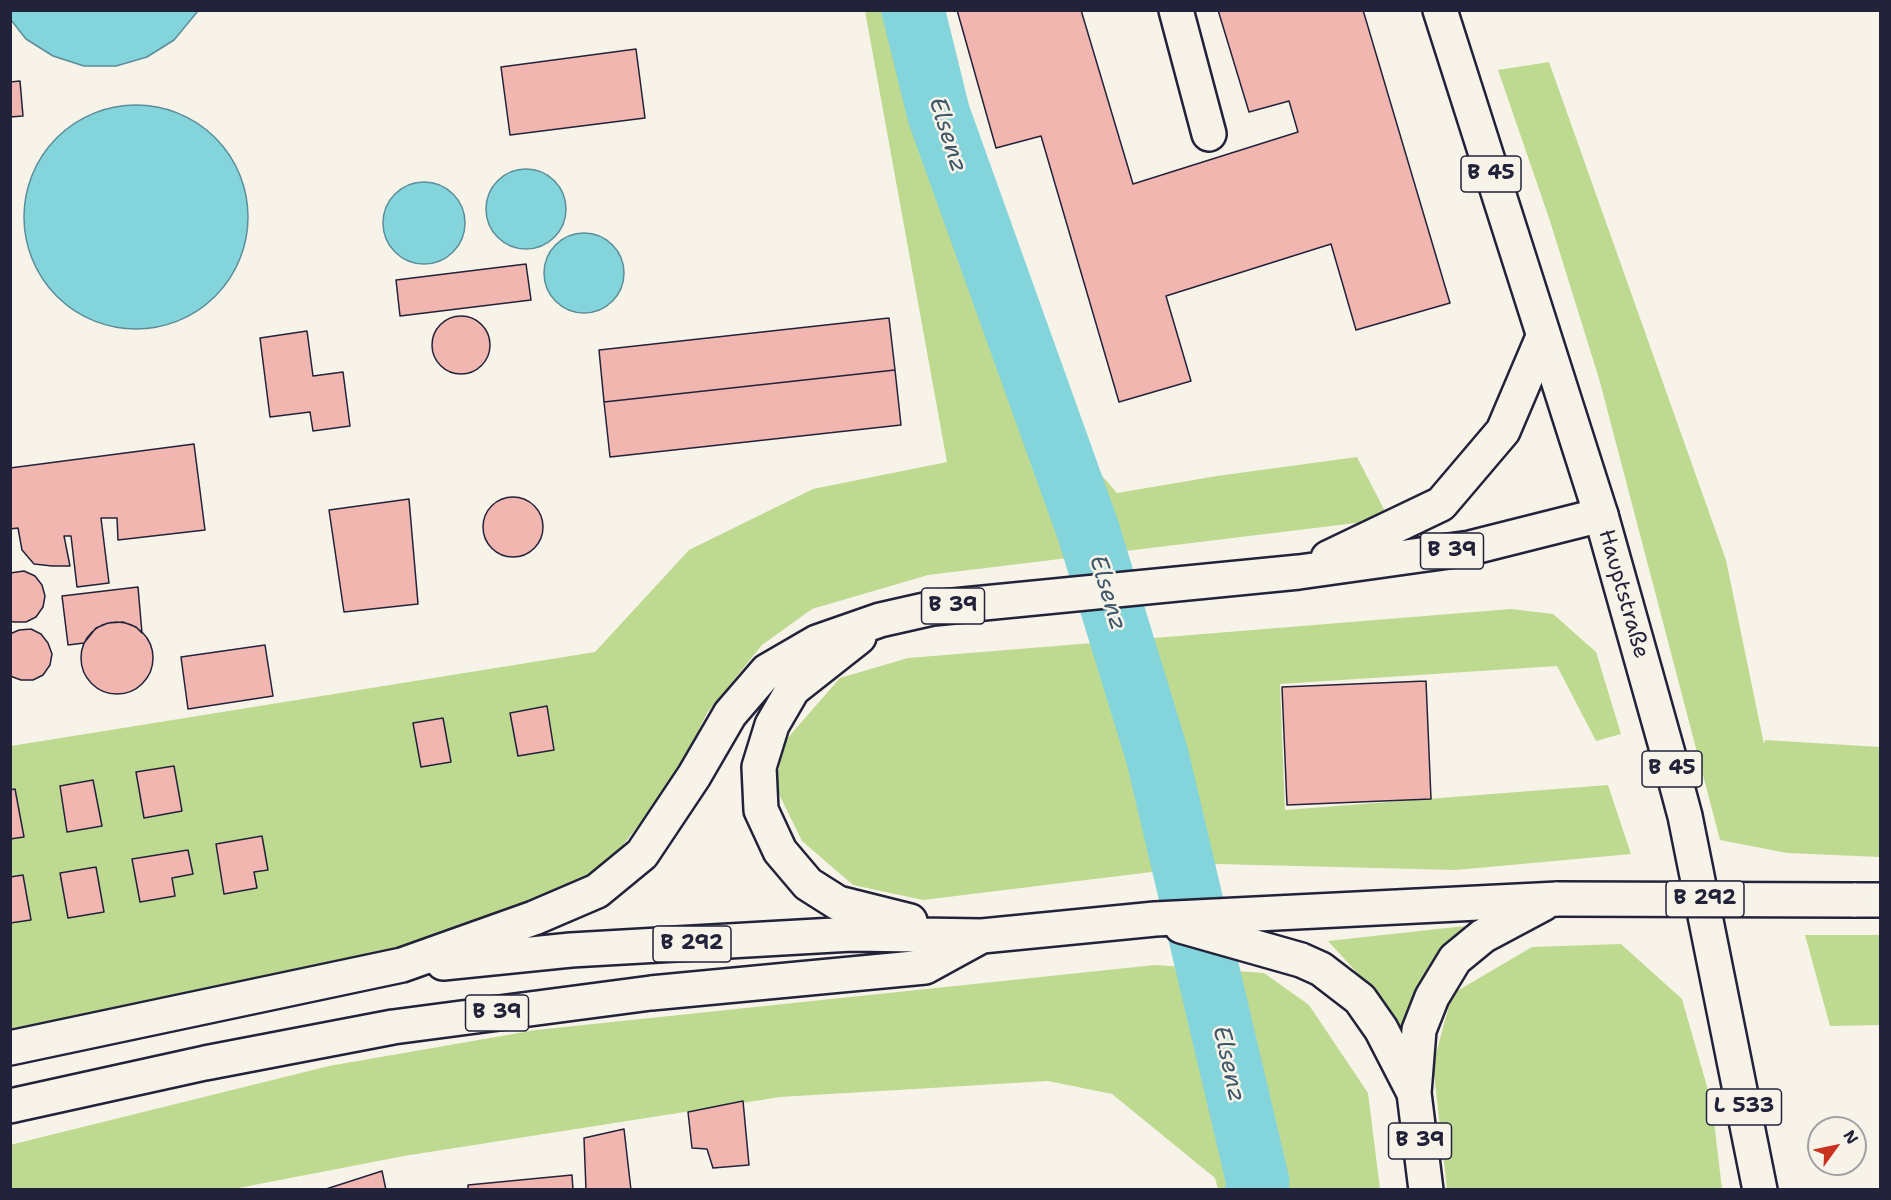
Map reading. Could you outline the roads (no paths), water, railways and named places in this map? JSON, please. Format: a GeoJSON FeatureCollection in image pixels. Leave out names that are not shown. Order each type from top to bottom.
{"type":"FeatureCollection","features":[{"type":"Feature","properties":{"kind":"main road"},"geometry":{"type":"LineString","coordinates":[[1176,10],[1209,135]]}},
{"type":"Feature","properties":{"kind":"main road","name":"Hauptstraße"},"geometry":{"type":"LineString","coordinates":[[1440,10],[1601,515],[1684,816],[1760,1190]]}},
{"type":"Feature","properties":{"kind":"main road"},"geometry":{"type":"LineString","coordinates":[[1299,572],[1441,504],[1503,431],[1543,337]]}},
{"type":"Feature","properties":{"kind":"main road","name":"B 39"},"geometry":{"type":"LineString","coordinates":[[10,1048],[402,965],[534,918],[597,891],[642,854],[694,776],[730,714],[767,671],[817,642],[880,620],[933,608],[1299,572],[1470,548],[1601,515]]}},
{"type":"Feature","properties":{"kind":"main road","name":"B 39"},"geometry":{"type":"LineString","coordinates":[[880,620],[793,689],[772,725],[759,767],[761,810],[780,851],[794,868],[808,884],[838,903],[880,915],[982,936]]}},
{"type":"Feature","properties":{"kind":"main road","name":"B 39"},"geometry":{"type":"LineString","coordinates":[[1426,1190],[1414,1093],[1419,1030],[1432,997],[1455,959],[1483,936],[1555,899]]}},
{"type":"Feature","properties":{"kind":"main road","name":"B 292"},"geometry":{"type":"LineString","coordinates":[[402,965],[494,960],[571,950],[852,934],[982,936],[1155,919],[1555,899],[1867,900]]}},
{"type":"Feature","properties":{"kind":"main road","name":"B 39"},"geometry":{"type":"LineString","coordinates":[[1155,919],[1301,960],[1321,969],[1360,999],[1381,1029],[1414,1093]]}},
{"type":"Feature","properties":{"kind":"main road","name":"B 39"},"geometry":{"type":"LineString","coordinates":[[10,1106],[205,1063],[393,1027],[651,993],[924,966],[982,936]]}},
{"type":"Feature","properties":{"kind":"water"},"geometry":{"type":"Polygon","coordinates":[[[10,11],[198,11],[174,40],[147,57],[116,66],[84,66],[53,56],[26,39],[11,20],[10,11]]]}},
{"type":"Feature","properties":{"kind":"water"},"geometry":{"type":"Polygon","coordinates":[[[136,105],[158,107],[189,118],[207,130],[223,146],[235,164],[243,184],[248,217],[246,239],[235,270],[223,288],[207,304],[189,316],[169,324],[136,329],[114,327],[83,316],[65,304],[49,288],[37,270],[29,250],[24,217],[26,195],[37,164],[49,146],[65,130],[83,118],[103,110],[136,105]]]}},
{"type":"Feature","properties":{"kind":"water"},"geometry":{"type":"Polygon","coordinates":[[[518,169],[534,169],[555,180],[566,201],[566,217],[555,238],[534,249],[518,249],[504,243],[492,231],[486,217],[486,201],[492,187],[504,175],[518,169]]]}},
{"type":"Feature","properties":{"kind":"water"},"geometry":{"type":"Polygon","coordinates":[[[424,182],[447,189],[453,194],[458,200],[465,223],[458,246],[453,252],[447,257],[424,264],[401,257],[395,252],[390,246],[383,223],[390,200],[395,194],[401,189],[424,182]]]}},
{"type":"Feature","properties":{"kind":"water"},"geometry":{"type":"Polygon","coordinates":[[[576,233],[592,233],[613,244],[624,265],[624,281],[613,302],[592,313],[576,313],[562,307],[550,295],[544,281],[544,265],[550,251],[562,239],[576,233]]]}},
{"type":"Feature","properties":{"kind":"waterway","name":"Elsenz"},"geometry":{"type":"LineString","coordinates":[[913,10],[939,115],[1088,530],[1157,755],[1258,1182],[1257,1190]]}}]}
